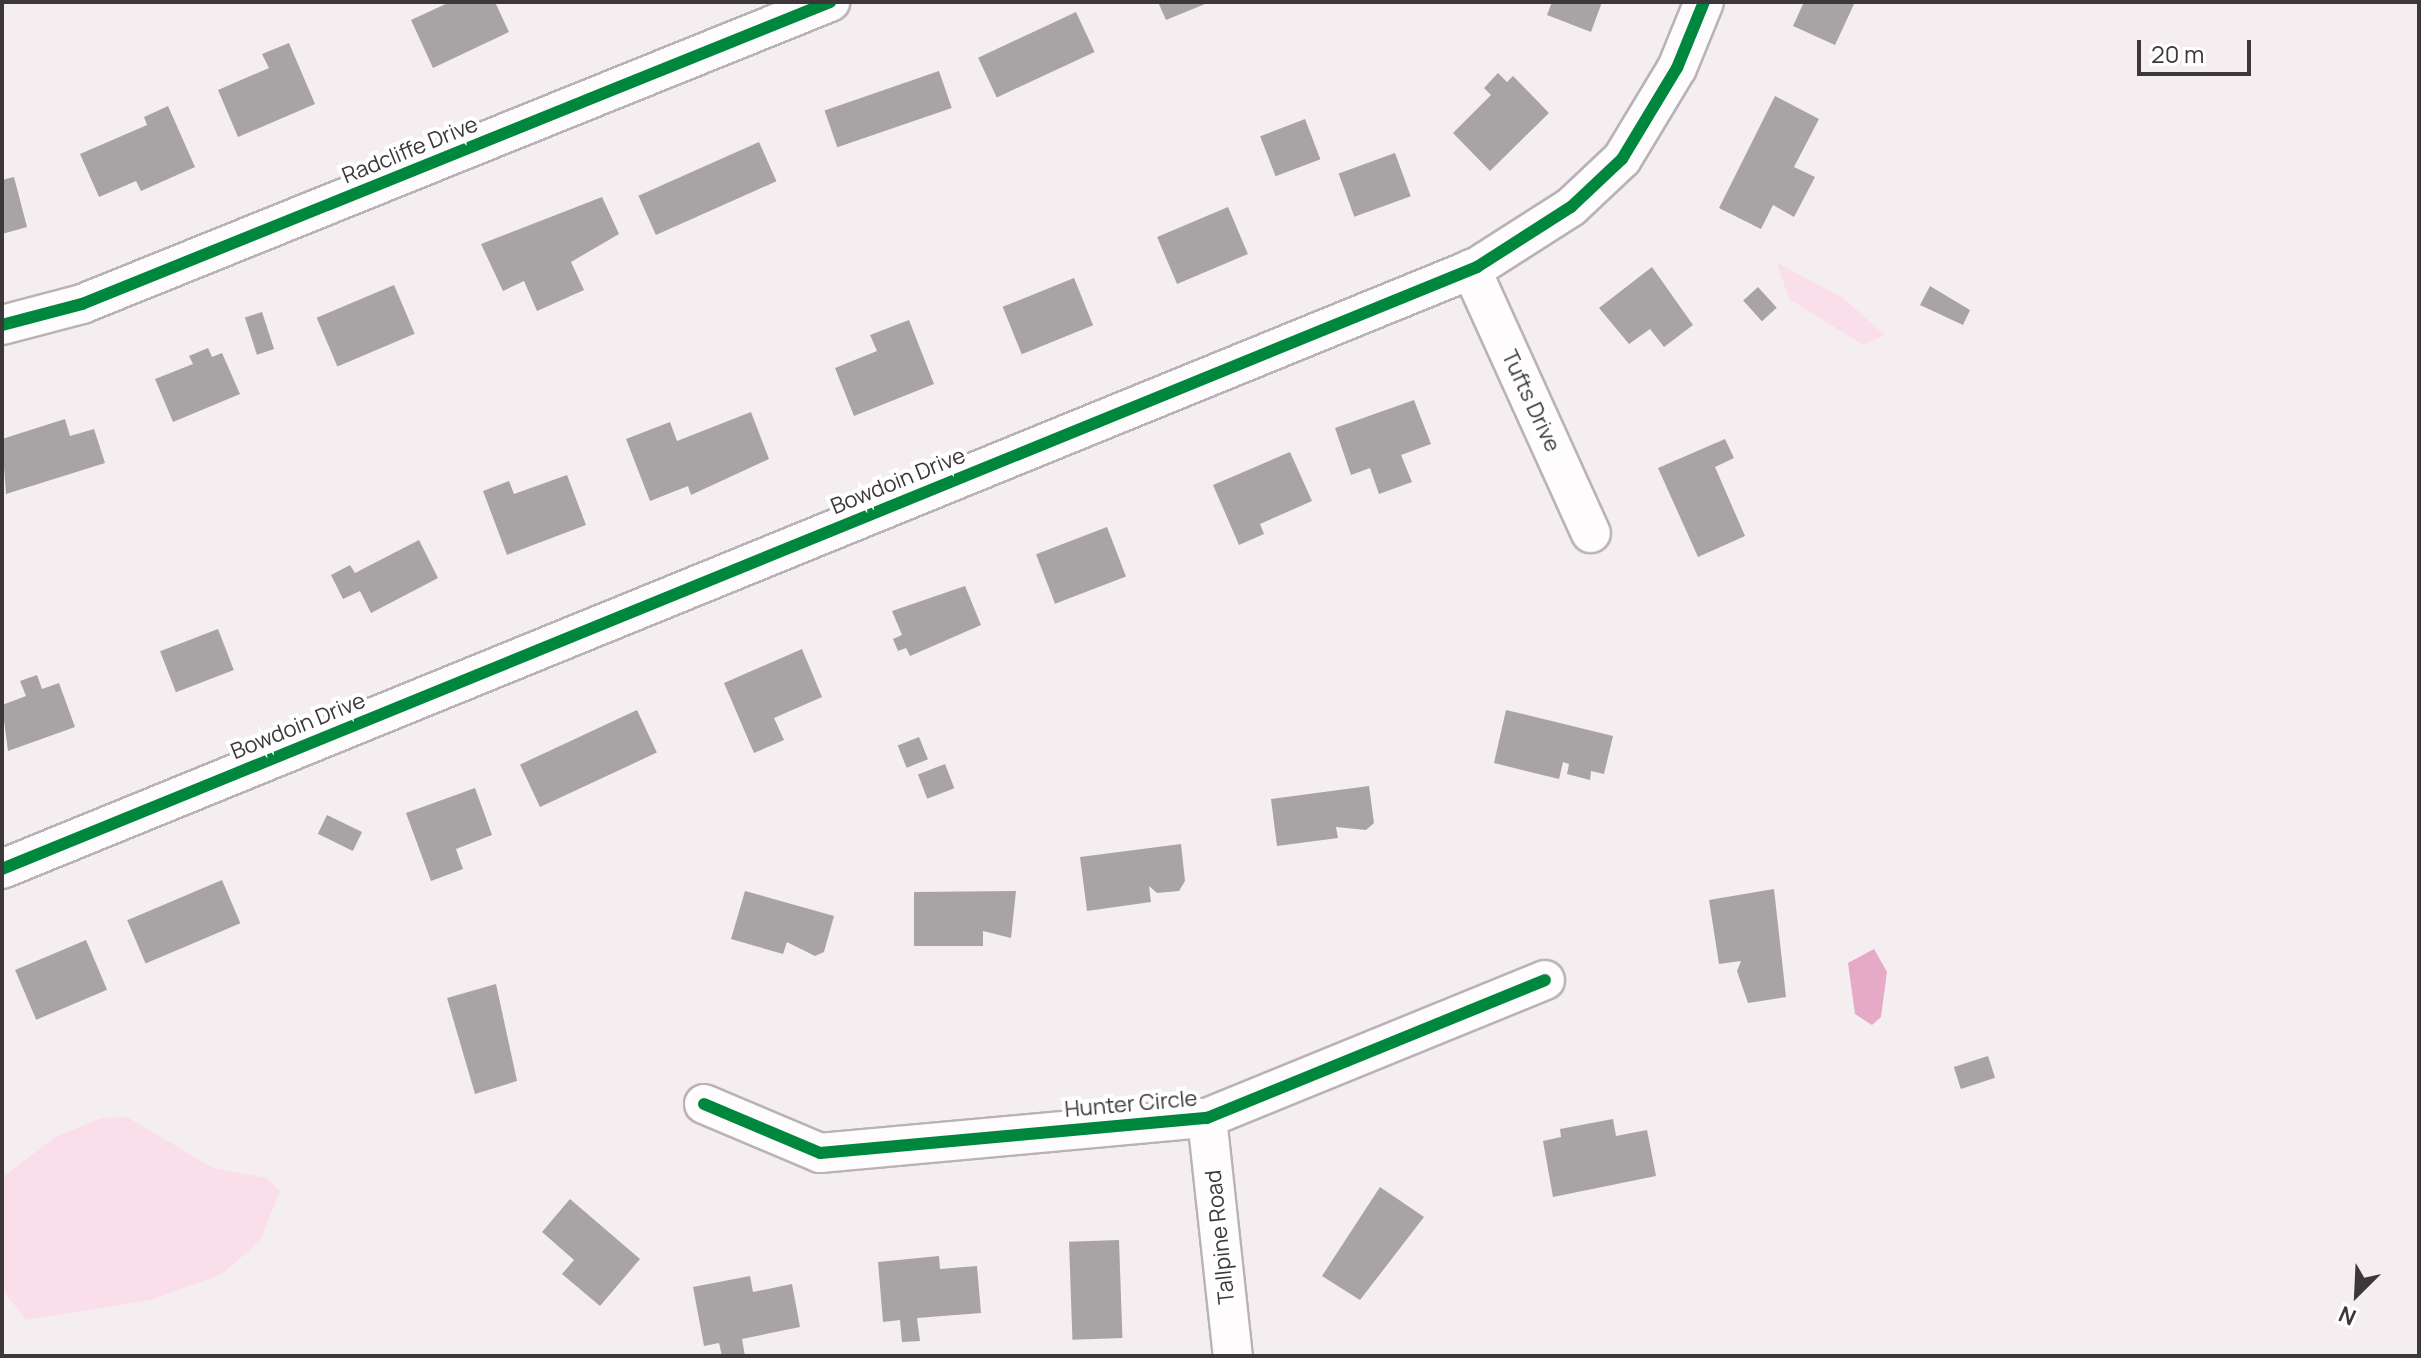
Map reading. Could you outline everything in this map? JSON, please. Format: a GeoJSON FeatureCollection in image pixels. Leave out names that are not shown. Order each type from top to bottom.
{"type":"FeatureCollection","features":[{"type":"Feature","properties":{"kind":"street","name":"Radcliffe Drive"},"geometry":{"type":"LineString","coordinates":[[2,325],[82,304],[830,2]]}},
{"type":"Feature","properties":{"kind":"street","name":"Bowdoin Drive"},"geometry":{"type":"LineString","coordinates":[[2,869],[1471,269],[1571,207],[1622,159],[1677,68],[1704,2]]}},
{"type":"Feature","properties":{"kind":"street","name":"Tufts Drive"},"geometry":{"type":"LineString","coordinates":[[1471,269],[1591,533]]}},
{"type":"Feature","properties":{"kind":"street","name":"Hunter Circle"},"geometry":{"type":"LineString","coordinates":[[704,1104],[820,1153],[1207,1118],[1545,980]]}},
{"type":"Feature","properties":{"kind":"street","name":"Tallpine Road"},"geometry":{"type":"LineString","coordinates":[[1207,1118],[1233,1356]]}},
{"type":"Feature","properties":{"kind":"shaded area"},"geometry":{"type":"Polygon","coordinates":[[[1777,263],[1842,297],[1885,335],[1863,345],[1789,299],[1777,263]]]}},
{"type":"Feature","properties":{"kind":"shaded area"},"geometry":{"type":"Polygon","coordinates":[[[1874,949],[1887,972],[1881,1017],[1872,1025],[1855,1014],[1848,963],[1874,949]]]}},
{"type":"Feature","properties":{"kind":"shaded area"},"geometry":{"type":"Polygon","coordinates":[[[127,1117],[213,1168],[267,1178],[280,1191],[260,1241],[222,1274],[151,1300],[26,1320],[2,1289],[2,1178],[55,1137],[101,1118],[127,1117]]]}},
{"type":"Feature","properties":{"kind":"building"},"geometry":{"type":"Polygon","coordinates":[[[450,2],[495,2],[509,32],[433,68],[411,20],[450,2]]]}},
{"type":"Feature","properties":{"kind":"building"},"geometry":{"type":"Polygon","coordinates":[[[1158,2],[1210,2],[1166,20],[1158,2]]]}},
{"type":"Feature","properties":{"kind":"building"},"geometry":{"type":"Polygon","coordinates":[[[1552,2],[1602,2],[1591,32],[1547,15],[1552,2]]]}},
{"type":"Feature","properties":{"kind":"building"},"geometry":{"type":"Polygon","coordinates":[[[1804,2],[1855,2],[1835,45],[1793,26],[1804,2]]]}},
{"type":"Feature","properties":{"kind":"building"},"geometry":{"type":"Polygon","coordinates":[[[1076,12],[1095,52],[997,98],[978,58],[1076,12]]]}},
{"type":"Feature","properties":{"kind":"building"},"geometry":{"type":"Polygon","coordinates":[[[289,43],[315,104],[238,137],[218,90],[269,68],[262,54],[289,43]]]}},
{"type":"Feature","properties":{"kind":"building"},"geometry":{"type":"Polygon","coordinates":[[[939,71],[952,108],[837,147],[825,110],[939,71]]]}},
{"type":"Feature","properties":{"kind":"building"},"geometry":{"type":"Polygon","coordinates":[[[1498,73],[1507,82],[1513,76],[1549,113],[1490,171],[1453,133],[1491,95],[1484,88],[1498,73]]]}},
{"type":"Feature","properties":{"kind":"building"},"geometry":{"type":"Polygon","coordinates":[[[1775,96],[1819,119],[1794,167],[1815,177],[1794,217],[1773,205],[1761,229],[1719,208],[1775,96]]]}},
{"type":"Feature","properties":{"kind":"building"},"geometry":{"type":"Polygon","coordinates":[[[168,106],[195,167],[141,191],[136,181],[99,197],[80,154],[147,125],[144,117],[168,106]]]}},
{"type":"Feature","properties":{"kind":"building"},"geometry":{"type":"Polygon","coordinates":[[[1305,119],[1320,159],[1276,176],[1260,136],[1305,119]]]}},
{"type":"Feature","properties":{"kind":"building"},"geometry":{"type":"Polygon","coordinates":[[[759,142],[776,181],[656,235],[638,196],[759,142]]]}},
{"type":"Feature","properties":{"kind":"building"},"geometry":{"type":"Polygon","coordinates":[[[1395,153],[1411,196],[1354,217],[1339,174],[1395,153]]]}},
{"type":"Feature","properties":{"kind":"building"},"geometry":{"type":"Polygon","coordinates":[[[14,177],[27,227],[2,234],[2,180],[14,177]]]}},
{"type":"Feature","properties":{"kind":"building"},"geometry":{"type":"Polygon","coordinates":[[[602,197],[619,234],[571,262],[584,290],[537,311],[524,281],[503,291],[481,244],[602,197]]]}},
{"type":"Feature","properties":{"kind":"building"},"geometry":{"type":"Polygon","coordinates":[[[1228,207],[1248,254],[1177,284],[1157,237],[1228,207]]]}},
{"type":"Feature","properties":{"kind":"building"},"geometry":{"type":"Polygon","coordinates":[[[1652,267],[1693,325],[1664,347],[1650,329],[1629,344],[1599,308],[1652,267]]]}},
{"type":"Feature","properties":{"kind":"building"},"geometry":{"type":"Polygon","coordinates":[[[1074,278],[1093,325],[1022,354],[1003,307],[1074,278]]]}},
{"type":"Feature","properties":{"kind":"building"},"geometry":{"type":"Polygon","coordinates":[[[394,285],[415,334],[337,367],[317,318],[394,285]]]}},
{"type":"Feature","properties":{"kind":"building"},"geometry":{"type":"Polygon","coordinates":[[[1930,286],[1970,310],[1963,325],[1920,305],[1930,286]]]}},
{"type":"Feature","properties":{"kind":"building"},"geometry":{"type":"Polygon","coordinates":[[[1758,287],[1777,308],[1762,321],[1743,300],[1758,287]]]}},
{"type":"Feature","properties":{"kind":"building"},"geometry":{"type":"Polygon","coordinates":[[[262,312],[274,349],[257,355],[245,318],[262,312]]]}},
{"type":"Feature","properties":{"kind":"building"},"geometry":{"type":"Polygon","coordinates":[[[909,320],[934,384],[854,416],[835,368],[877,351],[870,335],[909,320]]]}},
{"type":"Feature","properties":{"kind":"building"},"geometry":{"type":"Polygon","coordinates":[[[208,348],[212,357],[222,353],[240,394],[173,422],[155,379],[193,364],[189,356],[208,348]]]}},
{"type":"Feature","properties":{"kind":"building"},"geometry":{"type":"Polygon","coordinates":[[[1414,400],[1431,444],[1401,455],[1412,482],[1379,494],[1370,468],[1351,475],[1335,428],[1414,400]]]}},
{"type":"Feature","properties":{"kind":"building"},"geometry":{"type":"Polygon","coordinates":[[[751,412],[769,459],[691,495],[688,486],[650,501],[626,439],[670,422],[677,441],[751,412]]]}},
{"type":"Feature","properties":{"kind":"building"},"geometry":{"type":"Polygon","coordinates":[[[65,419],[70,436],[94,429],[105,463],[6,494],[2,439],[65,419]]]}},
{"type":"Feature","properties":{"kind":"building"},"geometry":{"type":"Polygon","coordinates":[[[1725,439],[1734,458],[1715,467],[1745,536],[1698,557],[1658,468],[1725,439]]]}},
{"type":"Feature","properties":{"kind":"building"},"geometry":{"type":"Polygon","coordinates":[[[1290,452],[1312,501],[1260,524],[1264,534],[1239,545],[1213,485],[1290,452]]]}},
{"type":"Feature","properties":{"kind":"building"},"geometry":{"type":"Polygon","coordinates":[[[567,475],[586,525],[507,555],[483,491],[509,481],[514,494],[567,475]]]}},
{"type":"Feature","properties":{"kind":"building"},"geometry":{"type":"Polygon","coordinates":[[[1107,527],[1126,576],[1055,604],[1036,554],[1107,527]]]}},
{"type":"Feature","properties":{"kind":"building"},"geometry":{"type":"Polygon","coordinates":[[[419,540],[438,578],[371,613],[360,591],[343,599],[331,575],[350,565],[355,573],[419,540]]]}},
{"type":"Feature","properties":{"kind":"building"},"geometry":{"type":"Polygon","coordinates":[[[965,586],[981,625],[910,656],[906,648],[898,651],[893,639],[902,635],[892,611],[965,586]]]}},
{"type":"Feature","properties":{"kind":"building"},"geometry":{"type":"Polygon","coordinates":[[[218,629],[234,670],[176,692],[160,651],[218,629]]]}},
{"type":"Feature","properties":{"kind":"building"},"geometry":{"type":"Polygon","coordinates":[[[802,649],[822,697],[774,718],[784,740],[754,753],[724,683],[802,649]]]}},
{"type":"Feature","properties":{"kind":"building"},"geometry":{"type":"Polygon","coordinates":[[[37,675],[42,689],[59,683],[75,727],[8,751],[2,705],[26,696],[20,681],[37,675]]]}},
{"type":"Feature","properties":{"kind":"building"},"geometry":{"type":"Polygon","coordinates":[[[637,710],[657,753],[540,807],[520,765],[637,710]]]}},
{"type":"Feature","properties":{"kind":"building"},"geometry":{"type":"Polygon","coordinates":[[[1506,710],[1613,736],[1604,774],[1591,771],[1590,780],[1567,774],[1569,764],[1563,762],[1559,779],[1494,763],[1506,710]]]}},
{"type":"Feature","properties":{"kind":"building"},"geometry":{"type":"Polygon","coordinates":[[[919,737],[928,759],[907,768],[898,746],[919,737]]]}},
{"type":"Feature","properties":{"kind":"building"},"geometry":{"type":"Polygon","coordinates":[[[945,764],[954,788],[927,799],[918,774],[945,764]]]}},
{"type":"Feature","properties":{"kind":"building"},"geometry":{"type":"Polygon","coordinates":[[[1369,786],[1374,823],[1366,830],[1336,827],[1338,838],[1277,846],[1271,799],[1369,786]]]}},
{"type":"Feature","properties":{"kind":"building"},"geometry":{"type":"Polygon","coordinates":[[[475,788],[492,835],[456,849],[463,869],[431,881],[406,813],[475,788]]]}},
{"type":"Feature","properties":{"kind":"building"},"geometry":{"type":"Polygon","coordinates":[[[327,815],[362,832],[353,851],[318,834],[327,815]]]}},
{"type":"Feature","properties":{"kind":"building"},"geometry":{"type":"Polygon","coordinates":[[[1181,844],[1185,881],[1179,891],[1157,893],[1149,886],[1151,902],[1087,911],[1080,857],[1181,844]]]}},
{"type":"Feature","properties":{"kind":"building"},"geometry":{"type":"Polygon","coordinates":[[[222,880],[240,923],[146,964],[127,920],[222,880]]]}},
{"type":"Feature","properties":{"kind":"building"},"geometry":{"type":"Polygon","coordinates":[[[1774,889],[1786,997],[1748,1003],[1737,971],[1741,961],[1719,964],[1709,900],[1774,889]]]}},
{"type":"Feature","properties":{"kind":"building"},"geometry":{"type":"Polygon","coordinates":[[[745,891],[834,916],[824,952],[815,956],[787,942],[783,954],[731,939],[745,891]]]}},
{"type":"Feature","properties":{"kind":"building"},"geometry":{"type":"Polygon","coordinates":[[[1016,891],[1011,938],[983,931],[983,946],[914,946],[914,892],[1016,891]]]}},
{"type":"Feature","properties":{"kind":"building"},"geometry":{"type":"Polygon","coordinates":[[[86,940],[107,990],[36,1020],[15,970],[86,940]]]}},
{"type":"Feature","properties":{"kind":"building"},"geometry":{"type":"Polygon","coordinates":[[[496,984],[517,1081],[475,1094],[447,998],[496,984]]]}},
{"type":"Feature","properties":{"kind":"building"},"geometry":{"type":"Polygon","coordinates":[[[1988,1056],[1995,1078],[1961,1089],[1954,1067],[1988,1056]]]}},
{"type":"Feature","properties":{"kind":"building"},"geometry":{"type":"Polygon","coordinates":[[[1613,1119],[1616,1136],[1647,1130],[1656,1176],[1553,1197],[1543,1141],[1561,1137],[1560,1129],[1613,1119]]]}},
{"type":"Feature","properties":{"kind":"building"},"geometry":{"type":"Polygon","coordinates":[[[1380,1187],[1424,1217],[1360,1300],[1322,1276],[1380,1187]]]}},
{"type":"Feature","properties":{"kind":"building"},"geometry":{"type":"Polygon","coordinates":[[[570,1199],[640,1259],[600,1306],[562,1274],[574,1260],[542,1232],[570,1199]]]}},
{"type":"Feature","properties":{"kind":"building"},"geometry":{"type":"Polygon","coordinates":[[[1119,1240],[1122,1338],[1072,1340],[1069,1242],[1119,1240]]]}},
{"type":"Feature","properties":{"kind":"building"},"geometry":{"type":"Polygon","coordinates":[[[939,1256],[940,1269],[977,1266],[981,1313],[917,1318],[920,1341],[902,1342],[900,1320],[883,1322],[878,1262],[939,1256]]]}},
{"type":"Feature","properties":{"kind":"building"},"geometry":{"type":"Polygon","coordinates":[[[750,1276],[753,1292],[792,1284],[800,1327],[742,1339],[745,1356],[722,1356],[719,1343],[704,1346],[693,1287],[750,1276]]]}},
{"type":"Feature","properties":{"kind":"cycle path"},"geometry":{"type":"LineString","coordinates":[[2,325],[82,304],[830,2]]}},
{"type":"Feature","properties":{"kind":"cycle path"},"geometry":{"type":"LineString","coordinates":[[2,869],[1477,267],[1571,207],[1622,159],[1677,68],[1704,2]]}},
{"type":"Feature","properties":{"kind":"cycle path"},"geometry":{"type":"LineString","coordinates":[[704,1104],[820,1153],[1207,1118],[1545,980]]}}]}
